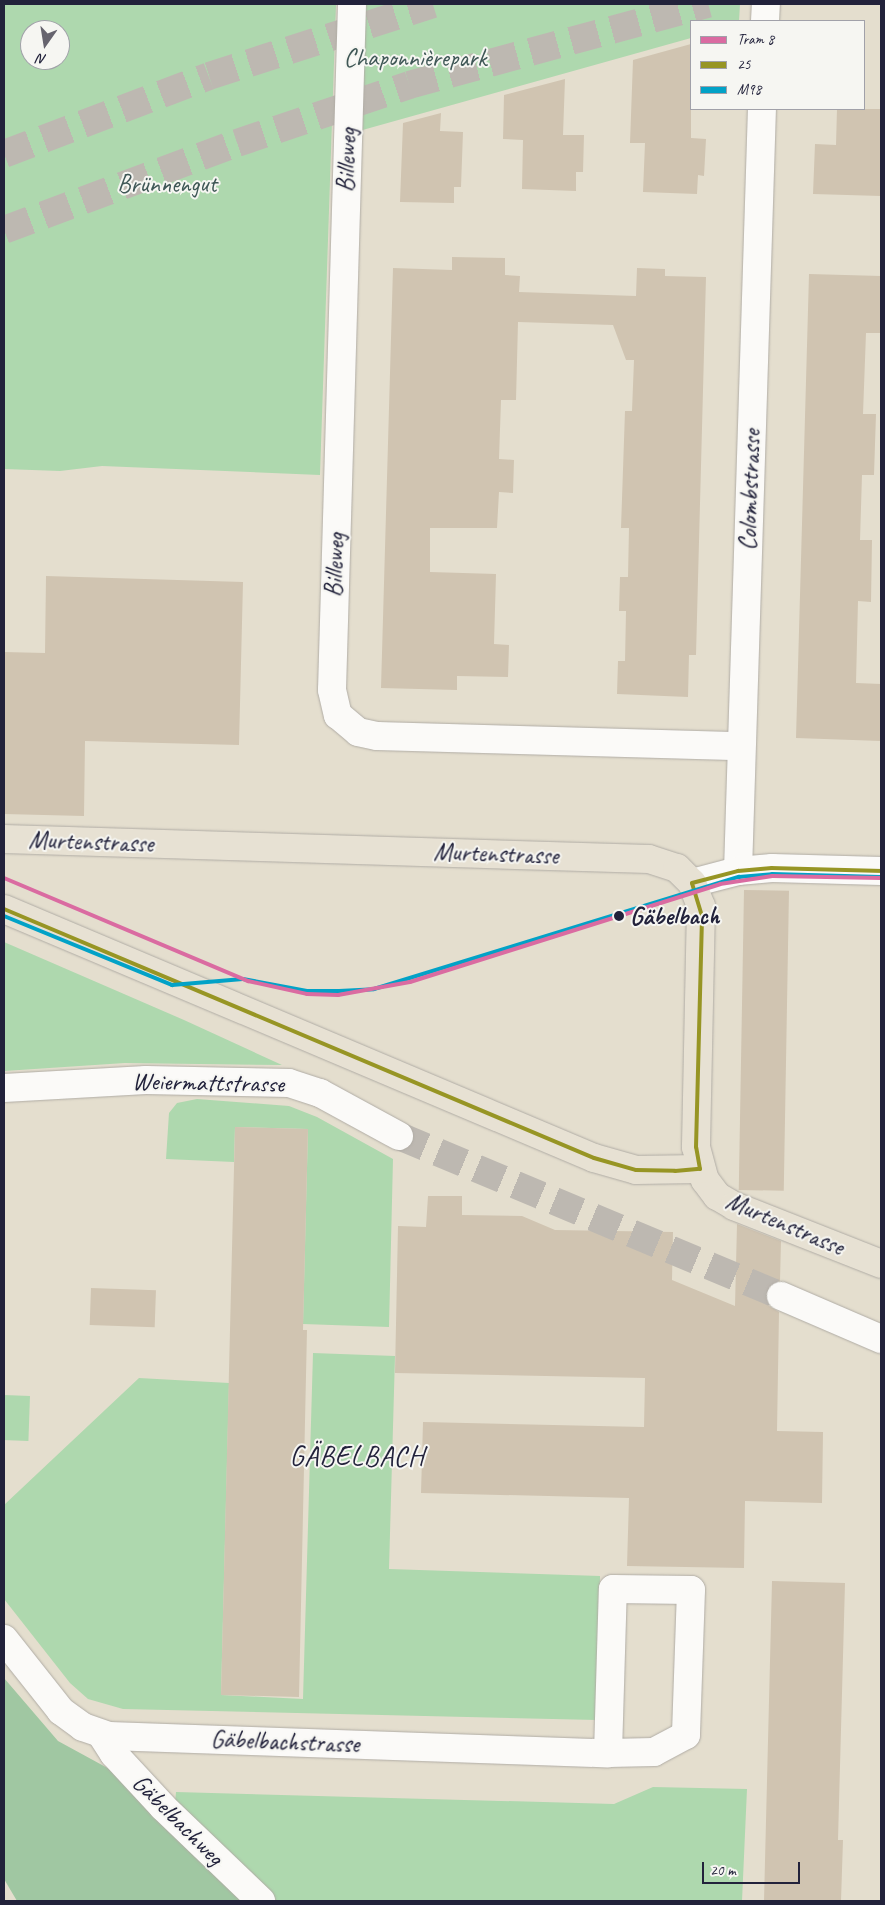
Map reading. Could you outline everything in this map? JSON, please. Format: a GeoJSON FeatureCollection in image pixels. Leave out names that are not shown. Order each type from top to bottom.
{"type":"FeatureCollection","features":[{"type":"Feature","properties":{"kind":"main road","name":"Murtenstrasse"},"geometry":{"type":"LineString","coordinates":[[4,839],[649,859],[677,868],[692,882],[702,916],[696,1147],[700,1169],[711,1189],[726,1202],[881,1264]]}},
{"type":"Feature","properties":{"kind":"main road","name":"Murtenstrasse"},"geometry":{"type":"LineString","coordinates":[[4,909],[601,1161],[636,1170],[700,1169]]}},
{"type":"Feature","properties":{"kind":"street","name":"Billeweg"},"geometry":{"type":"LineString","coordinates":[[352,4],[332,690],[338,715],[358,732],[377,736],[741,746]]}},
{"type":"Feature","properties":{"kind":"street"},"geometry":{"type":"LineString","coordinates":[[765,20],[766,4]]}},
{"type":"Feature","properties":{"kind":"street","name":"Colombstrasse"},"geometry":{"type":"LineString","coordinates":[[738,871],[762,110]]}},
{"type":"Feature","properties":{"kind":"street"},"geometry":{"type":"LineString","coordinates":[[692,882],[738,871],[772,868],[881,871]]}},
{"type":"Feature","properties":{"kind":"street","name":"Weiermattstrasse"},"geometry":{"type":"LineString","coordinates":[[4,1088],[146,1080],[289,1084],[320,1093],[399,1136]]}},
{"type":"Feature","properties":{"kind":"street"},"geometry":{"type":"LineString","coordinates":[[781,1296],[881,1339]]}},
{"type":"Feature","properties":{"kind":"street","name":"Gäbelbachstrasse"},"geometry":{"type":"LineString","coordinates":[[4,1639],[62,1711],[76,1723],[101,1734],[128,1738],[608,1753],[654,1752],[686,1735],[690,1590],[613,1589],[608,1753]]}},
{"type":"Feature","properties":{"kind":"street","name":"Gäbelbachweg"},"geometry":{"type":"LineString","coordinates":[[101,1734],[114,1754],[163,1806],[261,1901]]}},
{"type":"Feature","properties":{"kind":"green space","name":"Brünnengut"},"geometry":{"type":"Polygon","coordinates":[[[4,4],[336,4],[320,475],[102,466],[60,471],[4,469],[4,4]]]}},
{"type":"Feature","properties":{"kind":"green space","name":"Chaponnièrepark"},"geometry":{"type":"Polygon","coordinates":[[[362,4],[740,4],[739,20],[690,20],[690,38],[359,131],[362,4]]]}},
{"type":"Feature","properties":{"kind":"green space"},"geometry":{"type":"Polygon","coordinates":[[[4,942],[184,1020],[282,1065],[125,1063],[4,1071],[4,942]]]}},
{"type":"Feature","properties":{"kind":"green space"},"geometry":{"type":"Polygon","coordinates":[[[197,1099],[289,1106],[317,1117],[393,1159],[389,1327],[303,1324],[308,1129],[235,1127],[234,1162],[166,1159],[169,1113],[177,1103],[197,1099]]]}},
{"type":"Feature","properties":{"kind":"green space"},"geometry":{"type":"Polygon","coordinates":[[[313,1353],[395,1356],[389,1569],[600,1576],[597,1720],[123,1709],[88,1699],[70,1683],[4,1599],[4,1505],[139,1378],[229,1383],[221,1695],[303,1699],[313,1353]]]}},
{"type":"Feature","properties":{"kind":"green space"},"geometry":{"type":"Polygon","coordinates":[[[4,1395],[30,1396],[28,1441],[4,1440],[4,1395]]]}},
{"type":"Feature","properties":{"kind":"green space"},"geometry":{"type":"Polygon","coordinates":[[[4,1678],[58,1741],[113,1771],[244,1901],[17,1901],[4,1879],[4,1678]]]}},
{"type":"Feature","properties":{"kind":"green space"},"geometry":{"type":"Polygon","coordinates":[[[653,1787],[747,1789],[742,1901],[277,1901],[175,1803],[176,1792],[614,1804],[653,1787]]]}},
{"type":"Feature","properties":{"kind":"building"},"geometry":{"type":"Polygon","coordinates":[[[690,44],[691,138],[706,139],[704,176],[698,175],[697,194],[643,192],[645,143],[630,143],[633,60],[690,44]]]}},
{"type":"Feature","properties":{"kind":"building"},"geometry":{"type":"Polygon","coordinates":[[[565,79],[563,135],[584,135],[583,172],[576,172],[576,191],[522,189],[523,140],[503,139],[504,95],[565,79]]]}},
{"type":"Feature","properties":{"kind":"building"},"geometry":{"type":"Polygon","coordinates":[[[881,109],[881,196],[813,194],[815,144],[836,145],[837,110],[881,109]]]}},
{"type":"Feature","properties":{"kind":"building"},"geometry":{"type":"Polygon","coordinates":[[[441,113],[440,131],[463,132],[461,187],[454,187],[454,203],[400,202],[403,123],[441,113]]]}},
{"type":"Feature","properties":{"kind":"building"},"geometry":{"type":"Polygon","coordinates":[[[452,257],[505,258],[505,275],[520,276],[519,292],[636,296],[637,268],[665,269],[665,276],[706,277],[696,655],[689,655],[688,697],[617,694],[618,661],[625,661],[626,611],[619,611],[620,577],[628,577],[629,528],[621,528],[625,411],[632,411],[634,360],[626,360],[613,325],[518,322],[516,400],[501,400],[499,459],[514,460],[513,493],[499,492],[497,528],[430,528],[430,572],[496,574],[494,644],[509,645],[508,677],[457,676],[457,690],[381,688],[393,268],[452,270],[452,257]]]}},
{"type":"Feature","properties":{"kind":"building"},"geometry":{"type":"Polygon","coordinates":[[[809,274],[881,276],[881,333],[866,333],[863,414],[876,414],[874,475],[862,475],[860,540],[872,540],[871,602],[858,601],[856,683],[881,684],[881,741],[796,738],[809,274]]]}},
{"type":"Feature","properties":{"kind":"building"},"geometry":{"type":"Polygon","coordinates":[[[46,576],[243,582],[239,745],[85,741],[84,816],[4,814],[4,652],[45,653],[46,576]]]}},
{"type":"Feature","properties":{"kind":"building"},"geometry":{"type":"Polygon","coordinates":[[[744,890],[789,891],[784,1191],[739,1190],[744,890]]]}},
{"type":"Feature","properties":{"kind":"building"},"geometry":{"type":"Polygon","coordinates":[[[235,1127],[308,1129],[303,1330],[307,1330],[299,1697],[221,1695],[235,1127]]]}},
{"type":"Feature","properties":{"kind":"building"},"geometry":{"type":"Polygon","coordinates":[[[428,1196],[462,1196],[462,1215],[522,1216],[555,1230],[673,1232],[672,1280],[735,1306],[737,1224],[781,1241],[780,1281],[771,1284],[765,1297],[769,1306],[779,1312],[777,1431],[823,1432],[822,1503],[745,1501],[744,1568],[627,1566],[629,1498],[421,1493],[423,1422],[644,1427],[645,1378],[395,1373],[398,1226],[426,1227],[428,1196]]]}},
{"type":"Feature","properties":{"kind":"building"},"geometry":{"type":"Polygon","coordinates":[[[91,1288],[156,1290],[155,1327],[90,1325],[91,1288]]]}},
{"type":"Feature","properties":{"kind":"building"},"geometry":{"type":"Polygon","coordinates":[[[772,1581],[845,1583],[838,1840],[843,1840],[841,1901],[764,1901],[772,1581]]]}},
{"type":"Feature","properties":{"kind":"tunnel"},"geometry":{"type":"LineString","coordinates":[[4,154],[209,76],[433,4]]}},
{"type":"Feature","properties":{"kind":"tunnel"},"geometry":{"type":"LineString","coordinates":[[4,230],[237,143],[409,85],[708,4]]}},
{"type":"Feature","properties":{"kind":"tunnel"},"geometry":{"type":"LineString","coordinates":[[399,1136],[781,1296]]}},
{"type":"Feature","properties":{"kind":"tram line","name":"8"},"geometry":{"type":"LineString","coordinates":[[4,878],[248,981],[307,994],[338,995],[410,982],[720,884],[772,876],[881,878]]}},
{"type":"Feature","properties":{"kind":"transit line","name":"25"},"geometry":{"type":"LineString","coordinates":[[4,909],[594,1158],[636,1170],[675,1171],[700,1169],[696,1147],[702,916],[692,883],[738,871],[772,868],[881,871]]}},
{"type":"Feature","properties":{"kind":"transit line","name":"M98"},"geometry":{"type":"LineString","coordinates":[[4,916],[172,985],[243,979],[307,991],[339,991],[374,989],[739,877],[772,874],[881,877]]}},
{"type":"Feature","properties":{"kind":"place","name":"Gäbelbach"},"geometry":{"type":"Point","coordinates":[619,916]}},
{"type":"Feature","properties":{"kind":"district","name":"GÄBELBACH"},"geometry":{"type":"Point","coordinates":[357,1456]}}]}
